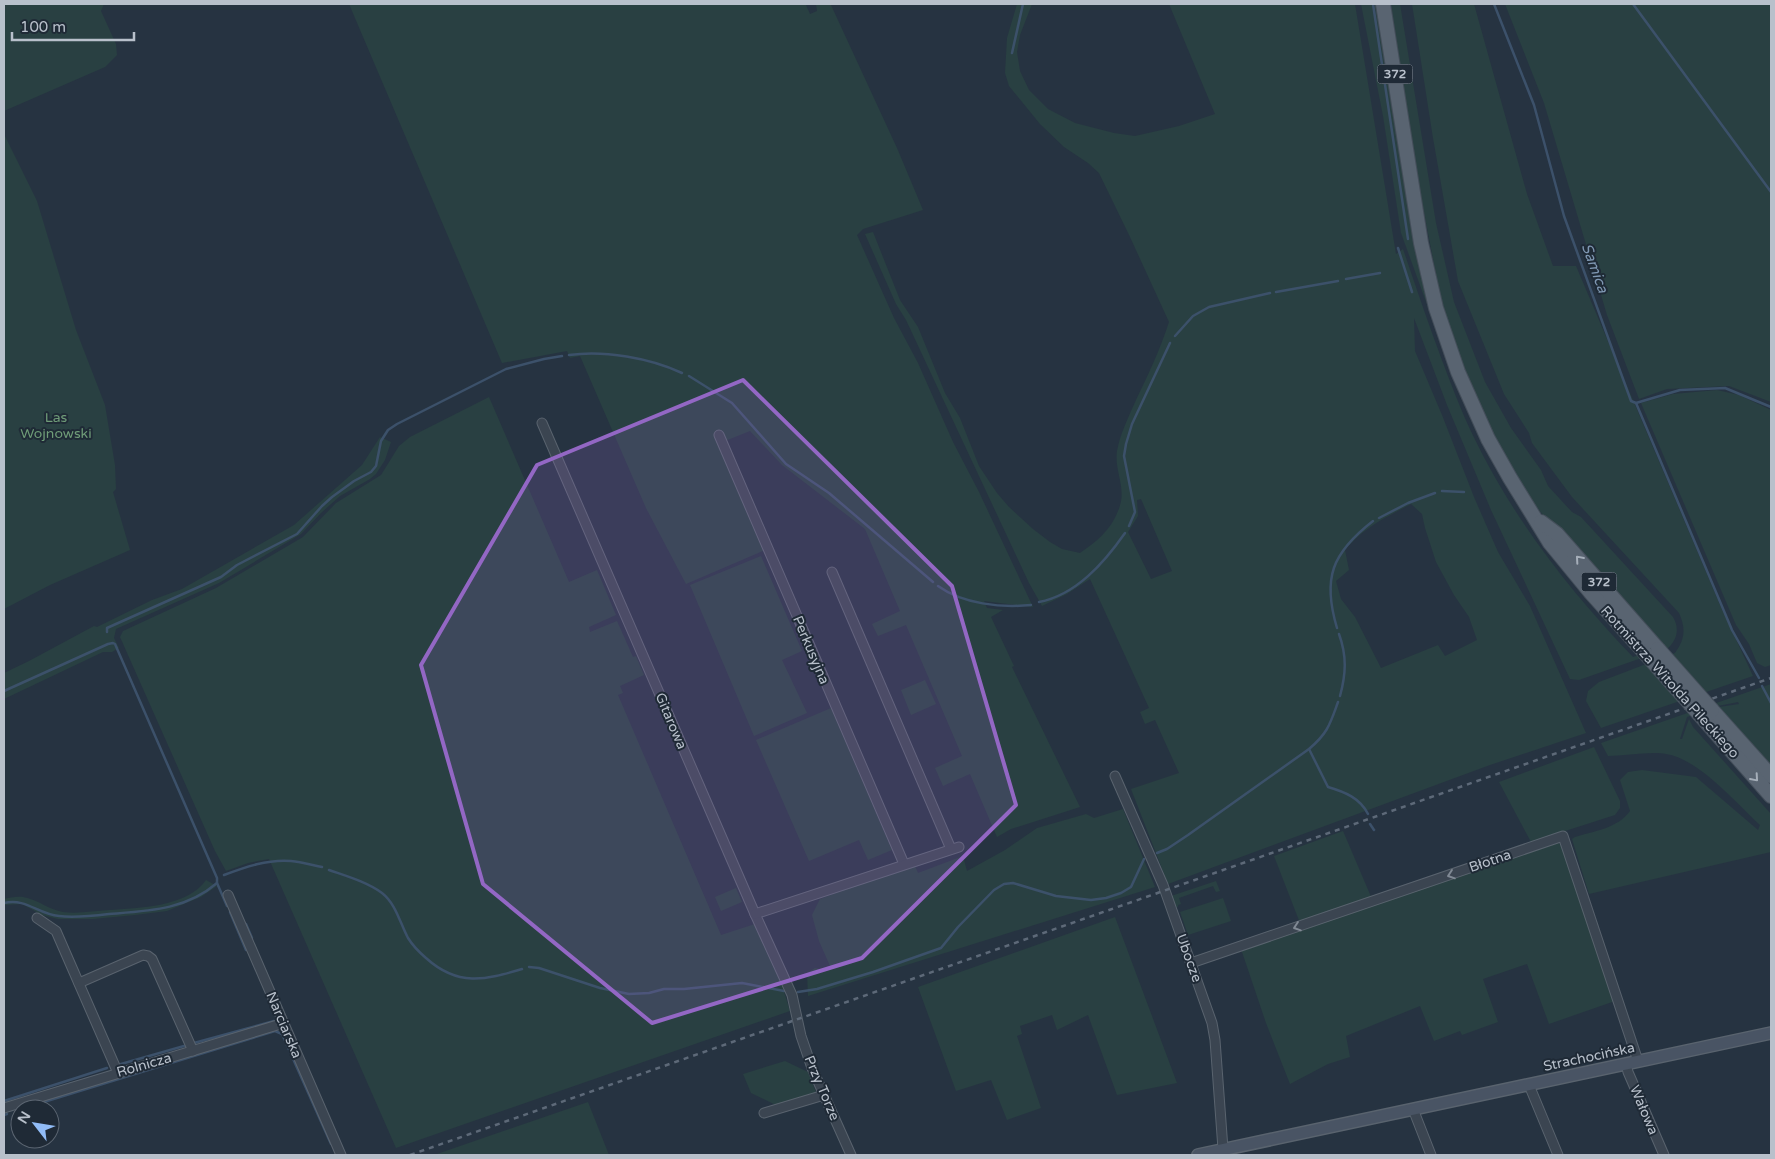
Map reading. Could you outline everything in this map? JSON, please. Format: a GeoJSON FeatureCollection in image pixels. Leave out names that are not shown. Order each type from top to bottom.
{"type":"FeatureCollection","features":[{"type":"Feature","properties":{"kind":"main road","name":"Rotmistrza Witolda Pileckiego"},"geometry":{"type":"LineString","coordinates":[[1384,4],[1421,243],[1436,308],[1446,341],[1472,404],[1510,478],[1550,543],[1591,593],[1651,651],[1706,712],[1771,776]]}},
{"type":"Feature","properties":{"kind":"main road","name":"Rotmistrza Witolda Pileckiego"},"geometry":{"type":"LineString","coordinates":[[1706,712],[1771,796]]}},
{"type":"Feature","properties":{"kind":"main road","name":"Strachocińska"},"geometry":{"type":"LineString","coordinates":[[1198,1155],[1220,1152],[1771,1033]]}},
{"type":"Feature","properties":{"kind":"street","name":"Gitarowa"},"geometry":{"type":"LineString","coordinates":[[542,423],[754,914],[792,996],[798,1019]]}},
{"type":"Feature","properties":{"kind":"street","name":"Perkusyjna"},"geometry":{"type":"LineString","coordinates":[[718,435],[904,864]]}},
{"type":"Feature","properties":{"kind":"street"},"geometry":{"type":"LineString","coordinates":[[754,914],[955,848],[832,572]]}},
{"type":"Feature","properties":{"kind":"street","name":"Ubocze"},"geometry":{"type":"LineString","coordinates":[[1115,776],[1156,868],[1212,1023],[1220,1152]]}},
{"type":"Feature","properties":{"kind":"street","name":"Błotna"},"geometry":{"type":"LineString","coordinates":[[1191,963],[1563,836],[1638,1062]]}},
{"type":"Feature","properties":{"kind":"street","name":"Narciarska"},"geometry":{"type":"LineString","coordinates":[[228,895],[341,1155]]}},
{"type":"Feature","properties":{"kind":"street"},"geometry":{"type":"LineString","coordinates":[[37,918],[56,931],[118,1073]]}},
{"type":"Feature","properties":{"kind":"street"},"geometry":{"type":"LineString","coordinates":[[79,983],[143,955],[148,956],[152,959],[193,1051]]}},
{"type":"Feature","properties":{"kind":"street","name":"Przy Torze"},"geometry":{"type":"LineString","coordinates":[[798,1019],[805,1047],[851,1155]]}},
{"type":"Feature","properties":{"kind":"street","name":"Rolnicza"},"geometry":{"type":"LineString","coordinates":[[4,1108],[284,1023]]}},
{"type":"Feature","properties":{"kind":"street","name":"Wałowa"},"geometry":{"type":"LineString","coordinates":[[1626,1064],[1664,1155]]}},
{"type":"Feature","properties":{"kind":"street"},"geometry":{"type":"LineString","coordinates":[[1529,1085],[1558,1155]]}},
{"type":"Feature","properties":{"kind":"street"},"geometry":{"type":"LineString","coordinates":[[764,1112],[824,1095]]}},
{"type":"Feature","properties":{"kind":"street"},"geometry":{"type":"LineString","coordinates":[[1413,1109],[1431,1155]]}},
{"type":"Feature","properties":{"kind":"highlighted area"},"geometry":{"type":"Polygon","coordinates":[[[743,380],[952,586],[1016,805],[862,958],[652,1023],[483,884],[421,665],[537,465],[743,380]]]}},
{"type":"Feature","properties":{"kind":"green space"},"geometry":{"type":"Polygon","coordinates":[[[4,4],[104,4],[101,11],[116,44],[117,55],[105,67],[4,111],[4,4]]]}},
{"type":"Feature","properties":{"kind":"green space"},"geometry":{"type":"Polygon","coordinates":[[[349,4],[808,4],[806,5],[810,14],[817,11],[816,4],[832,4],[923,210],[863,229],[857,235],[894,318],[918,363],[953,442],[979,492],[1033,607],[984,601],[987,608],[1003,610],[991,617],[1014,666],[1012,667],[1080,807],[1011,829],[997,837],[970,774],[943,786],[935,768],[962,756],[906,625],[878,636],[872,624],[900,611],[865,529],[782,465],[750,431],[725,441],[715,436],[765,550],[686,584],[646,508],[580,356],[570,358],[567,351],[502,363],[349,4]]]}},
{"type":"Feature","properties":{"kind":"green space"},"geometry":{"type":"Polygon","coordinates":[[[1017,4],[1032,4],[1020,35],[1017,52],[1020,71],[1029,90],[1048,109],[1075,123],[1114,133],[1135,136],[1179,126],[1215,114],[1169,4],[1355,4],[1396,254],[1403,249],[1447,375],[1480,450],[1517,514],[1560,574],[1633,657],[1664,646],[1562,532],[1543,515],[1520,486],[1495,441],[1460,362],[1441,301],[1414,160],[1391,4],[1400,4],[1436,223],[1454,302],[1485,382],[1511,428],[1541,470],[1548,486],[1572,512],[1581,517],[1675,621],[1677,630],[1675,638],[1667,649],[1579,680],[1570,679],[1491,510],[1447,405],[1414,318],[1415,351],[1474,497],[1498,552],[1530,606],[1586,733],[1490,765],[1168,884],[1131,789],[1179,773],[1155,720],[1145,724],[1140,712],[1149,708],[1090,579],[1067,594],[1042,606],[1029,583],[906,320],[896,304],[865,234],[873,232],[900,300],[918,327],[945,393],[960,418],[979,466],[997,493],[1009,507],[1050,542],[1062,549],[1080,553],[1102,535],[1118,511],[1122,495],[1117,466],[1118,445],[1169,322],[1099,173],[1064,147],[1040,124],[1009,86],[1005,73],[1007,38],[1017,4]],[[1141,499],[1137,500],[1138,516],[1128,532],[1151,579],[1172,571],[1141,499]],[[1411,504],[1375,524],[1360,535],[1345,550],[1349,570],[1336,581],[1341,599],[1355,617],[1381,668],[1438,645],[1445,656],[1477,640],[1469,617],[1454,595],[1436,562],[1422,514],[1411,504]]]}},
{"type":"Feature","properties":{"kind":"green space"},"geometry":{"type":"Polygon","coordinates":[[[1361,4],[1378,4],[1437,332],[1401,233],[1383,116],[1361,4]]]}},
{"type":"Feature","properties":{"kind":"green space"},"geometry":{"type":"Polygon","coordinates":[[[1412,4],[1474,4],[1527,194],[1553,266],[1576,266],[1721,607],[1753,676],[1601,728],[1586,701],[1588,691],[1599,682],[1675,653],[1683,639],[1683,624],[1679,613],[1572,497],[1532,443],[1529,433],[1504,394],[1458,281],[1412,4]]]}},
{"type":"Feature","properties":{"kind":"green space"},"geometry":{"type":"Polygon","coordinates":[[[1505,4],[1771,4],[1771,402],[1729,386],[1667,389],[1639,399],[1607,315],[1544,103],[1505,4]]]}},
{"type":"Feature","properties":{"kind":"green space","name":"Las Wojnowski"},"geometry":{"type":"Polygon","coordinates":[[[4,134],[37,201],[76,330],[105,405],[115,465],[116,489],[113,492],[130,550],[50,585],[4,609],[4,134]]]}},
{"type":"Feature","properties":{"kind":"green space"},"geometry":{"type":"Polygon","coordinates":[[[1717,390],[1739,395],[1771,410],[1771,665],[1765,667],[1757,663],[1749,644],[1736,625],[1641,403],[1673,394],[1717,390]]]}},
{"type":"Feature","properties":{"kind":"green space"},"geometry":{"type":"Polygon","coordinates":[[[489,397],[569,582],[597,570],[616,615],[589,627],[590,632],[617,621],[633,657],[636,656],[644,675],[620,686],[623,693],[618,695],[721,935],[755,924],[782,985],[790,1011],[396,1148],[269,859],[248,863],[226,871],[215,851],[120,637],[123,631],[216,588],[303,537],[336,503],[381,475],[399,446],[410,437],[489,397]]]}},
{"type":"Feature","properties":{"kind":"green space"},"geometry":{"type":"Polygon","coordinates":[[[380,437],[391,442],[385,460],[376,474],[340,496],[301,534],[219,583],[116,629],[114,638],[119,648],[112,652],[103,652],[4,699],[4,673],[94,626],[97,627],[152,600],[182,589],[294,525],[362,465],[380,437]]]}},
{"type":"Feature","properties":{"kind":"green space"},"geometry":{"type":"Polygon","coordinates":[[[761,556],[802,651],[782,660],[807,713],[754,736],[690,585],[761,556]]]}},
{"type":"Feature","properties":{"kind":"green space"},"geometry":{"type":"Polygon","coordinates":[[[925,680],[936,704],[911,715],[901,690],[925,680]]]}},
{"type":"Feature","properties":{"kind":"green space"},"geometry":{"type":"Polygon","coordinates":[[[1771,684],[1771,767],[1719,707],[1739,704],[1738,702],[1718,706],[1687,717],[1680,739],[1682,739],[1689,719],[1693,727],[1771,814],[1771,852],[1589,894],[1572,839],[1613,825],[1625,817],[1630,811],[1620,780],[1628,772],[1642,770],[1696,777],[1758,830],[1760,825],[1716,783],[1691,764],[1660,753],[1608,756],[1601,743],[1771,684]]]}},
{"type":"Feature","properties":{"kind":"green space"},"geometry":{"type":"Polygon","coordinates":[[[831,708],[892,850],[868,860],[859,840],[809,861],[756,740],[831,708]]]}},
{"type":"Feature","properties":{"kind":"green space"},"geometry":{"type":"Polygon","coordinates":[[[1594,747],[1620,801],[1620,808],[1615,815],[1531,842],[1499,782],[1594,747]]]}},
{"type":"Feature","properties":{"kind":"green space"},"geometry":{"type":"Polygon","coordinates":[[[1123,809],[1155,887],[808,996],[807,973],[815,968],[827,971],[830,966],[819,941],[812,915],[820,899],[915,866],[918,873],[963,856],[967,871],[1005,850],[1037,828],[1086,814],[1094,818],[1123,809]]]}},
{"type":"Feature","properties":{"kind":"green space"},"geometry":{"type":"Polygon","coordinates":[[[1343,831],[1372,899],[1300,923],[1274,856],[1343,831]]]}},
{"type":"Feature","properties":{"kind":"green space"},"geometry":{"type":"Polygon","coordinates":[[[1558,843],[1563,846],[1615,1001],[1549,1024],[1527,964],[1483,979],[1498,1022],[1462,1035],[1460,1031],[1434,1041],[1420,1006],[1346,1036],[1350,1057],[1328,1064],[1290,1084],[1266,1023],[1241,949],[1558,843]]]}},
{"type":"Feature","properties":{"kind":"green space"},"geometry":{"type":"Polygon","coordinates":[[[206,880],[217,886],[201,897],[167,911],[135,915],[93,919],[58,919],[42,915],[22,904],[4,905],[4,899],[21,897],[28,898],[58,911],[69,913],[148,907],[175,901],[187,896],[198,889],[206,880]]]}},
{"type":"Feature","properties":{"kind":"green space"},"geometry":{"type":"Polygon","coordinates":[[[1216,881],[1220,891],[1216,892],[1213,886],[1179,898],[1181,904],[1178,907],[1174,906],[1171,896],[1216,881]]]}},
{"type":"Feature","properties":{"kind":"green space"},"geometry":{"type":"Polygon","coordinates":[[[736,888],[742,902],[721,911],[715,897],[736,888]]]}},
{"type":"Feature","properties":{"kind":"green space"},"geometry":{"type":"Polygon","coordinates":[[[1223,898],[1231,921],[1188,935],[1180,912],[1223,898]]]}},
{"type":"Feature","properties":{"kind":"green space"},"geometry":{"type":"Polygon","coordinates":[[[1115,917],[1177,1083],[1117,1095],[1088,1015],[1057,1030],[1052,1015],[1020,1026],[1022,1034],[1017,1036],[1041,1108],[1007,1120],[991,1080],[956,1091],[918,987],[1115,917]]]}},
{"type":"Feature","properties":{"kind":"green space"},"geometry":{"type":"Polygon","coordinates":[[[785,1061],[808,1072],[817,1095],[778,1106],[751,1093],[743,1074],[785,1061]]]}},
{"type":"Feature","properties":{"kind":"green space"},"geometry":{"type":"Polygon","coordinates":[[[588,1102],[609,1155],[434,1155],[588,1102]]]}},
{"type":"Feature","properties":{"kind":"waterway"},"geometry":{"type":"LineString","coordinates":[[1012,53],[1023,4]]}},
{"type":"Feature","properties":{"kind":"waterway"},"geometry":{"type":"LineString","coordinates":[[1373,4],[1408,239]]}},
{"type":"Feature","properties":{"kind":"waterway","name":"Samica"},"geometry":{"type":"LineString","coordinates":[[1494,4],[1534,105],[1564,216],[1631,401],[1636,403],[1680,390],[1725,388],[1771,407]]}},
{"type":"Feature","properties":{"kind":"waterway"},"geometry":{"type":"LineString","coordinates":[[1633,4],[1771,192]]}},
{"type":"Feature","properties":{"kind":"waterway"},"geometry":{"type":"LineString","coordinates":[[1398,248],[1412,292]]}},
{"type":"Feature","properties":{"kind":"waterway"},"geometry":{"type":"LineString","coordinates":[[1346,279],[1380,273]]}},
{"type":"Feature","properties":{"kind":"waterway"},"geometry":{"type":"LineString","coordinates":[[1276,292],[1338,281]]}},
{"type":"Feature","properties":{"kind":"waterway"},"geometry":{"type":"LineString","coordinates":[[1175,336],[1193,316],[1209,307],[1270,293]]}},
{"type":"Feature","properties":{"kind":"waterway"},"geometry":{"type":"LineString","coordinates":[[1129,526],[1135,512],[1124,456],[1126,444],[1132,424],[1170,343]]}},
{"type":"Feature","properties":{"kind":"waterway"},"geometry":{"type":"LineString","coordinates":[[569,355],[627,356],[656,363],[682,373]]}},
{"type":"Feature","properties":{"kind":"waterway"},"geometry":{"type":"LineString","coordinates":[[107,632],[107,628],[221,577],[237,565],[297,534],[332,497],[354,481],[371,472],[376,466],[381,441],[388,430],[397,424],[506,369],[562,356]]}},
{"type":"Feature","properties":{"kind":"waterway"},"geometry":{"type":"LineString","coordinates":[[689,376],[732,403],[786,464],[829,493],[933,582]]}},
{"type":"Feature","properties":{"kind":"waterway"},"geometry":{"type":"LineString","coordinates":[[1636,403],[1732,630],[1759,678]]}},
{"type":"Feature","properties":{"kind":"waterway"},"geometry":{"type":"LineString","coordinates":[[1442,491],[1464,492]]}},
{"type":"Feature","properties":{"kind":"waterway"},"geometry":{"type":"LineString","coordinates":[[1379,518],[1408,503],[1435,493]]}},
{"type":"Feature","properties":{"kind":"waterway"},"geometry":{"type":"LineString","coordinates":[[1337,628],[1331,595],[1331,581],[1334,568],[1348,544],[1373,521]]}},
{"type":"Feature","properties":{"kind":"waterway"},"geometry":{"type":"LineString","coordinates":[[1039,602],[1052,598],[1077,585],[1098,566],[1125,533]]}},
{"type":"Feature","properties":{"kind":"waterway"},"geometry":{"type":"LineString","coordinates":[[938,586],[971,601],[1007,606],[1031,605]]}},
{"type":"Feature","properties":{"kind":"waterway"},"geometry":{"type":"LineString","coordinates":[[1339,634],[1345,665],[1340,696]]}},
{"type":"Feature","properties":{"kind":"waterway"},"geometry":{"type":"LineString","coordinates":[[4,691],[108,644],[115,644],[217,878],[217,883],[227,906]]}},
{"type":"Feature","properties":{"kind":"waterway"},"geometry":{"type":"LineString","coordinates":[[1762,686],[1771,703]]}},
{"type":"Feature","properties":{"kind":"waterway"},"geometry":{"type":"LineString","coordinates":[[1157,853],[1167,849],[1188,835],[1309,749],[1328,728],[1338,702]]}},
{"type":"Feature","properties":{"kind":"waterway"},"geometry":{"type":"LineString","coordinates":[[1309,749],[1328,787],[1351,796],[1365,808],[1368,814]]}},
{"type":"Feature","properties":{"kind":"waterway"},"geometry":{"type":"LineString","coordinates":[[1370,824],[1374,830]]}},
{"type":"Feature","properties":{"kind":"waterway"},"geometry":{"type":"LineString","coordinates":[[798,992],[817,989],[873,972],[941,948],[958,927],[994,890],[1004,884],[1013,883],[1056,896],[1091,900],[1106,898],[1131,887],[1144,859]]}},
{"type":"Feature","properties":{"kind":"waterway"},"geometry":{"type":"LineString","coordinates":[[224,875],[274,861],[291,861],[322,867]]}},
{"type":"Feature","properties":{"kind":"waterway"},"geometry":{"type":"LineString","coordinates":[[329,870],[363,882],[387,897],[414,946],[423,956],[449,974],[472,979],[496,976],[522,969]]}},
{"type":"Feature","properties":{"kind":"waterway"},"geometry":{"type":"LineString","coordinates":[[4,903],[26,904],[51,915],[65,917],[138,912],[179,904],[193,899],[217,883]]}},
{"type":"Feature","properties":{"kind":"waterway"},"geometry":{"type":"LineString","coordinates":[[230,912],[246,950]]}},
{"type":"Feature","properties":{"kind":"waterway"},"geometry":{"type":"LineString","coordinates":[[246,924],[252,938]]}},
{"type":"Feature","properties":{"kind":"waterway"},"geometry":{"type":"LineString","coordinates":[[529,967],[539,968],[600,988],[629,994],[649,993],[664,989],[684,989],[742,983],[784,991]]}},
{"type":"Feature","properties":{"kind":"waterway"},"geometry":{"type":"LineString","coordinates":[[194,1043],[274,1021]]}},
{"type":"Feature","properties":{"kind":"waterway"},"geometry":{"type":"LineString","coordinates":[[54,1099],[275,1031],[282,1034],[331,1144]]}},
{"type":"Feature","properties":{"kind":"waterway"},"geometry":{"type":"LineString","coordinates":[[121,1064],[184,1046]]}},
{"type":"Feature","properties":{"kind":"waterway"},"geometry":{"type":"LineString","coordinates":[[4,1101],[107,1068]]}},
{"type":"Feature","properties":{"kind":"railway"},"geometry":{"type":"LineString","coordinates":[[410,1155],[1771,678]]}}]}
